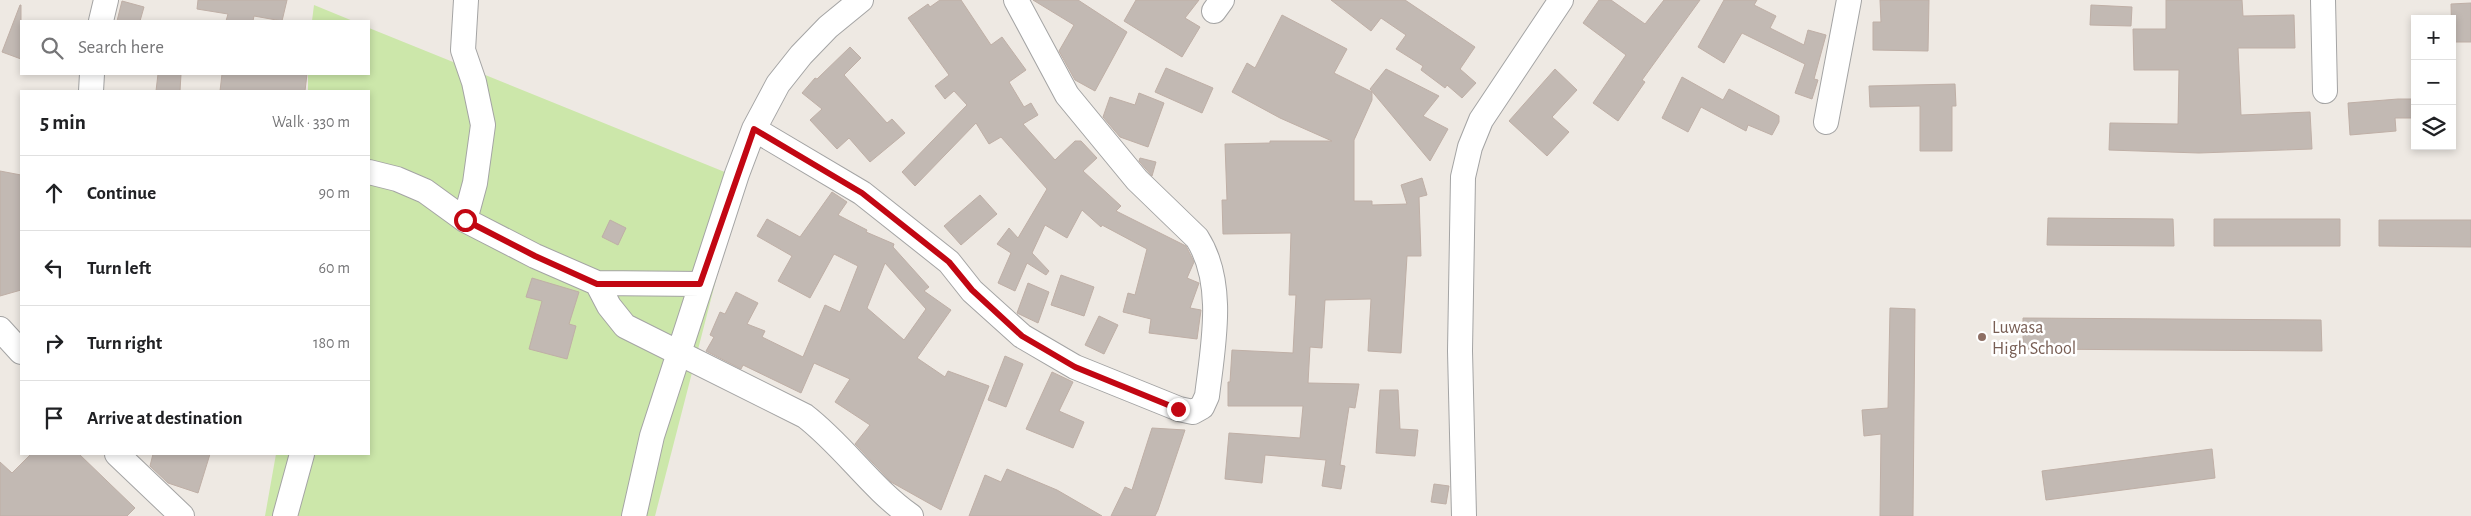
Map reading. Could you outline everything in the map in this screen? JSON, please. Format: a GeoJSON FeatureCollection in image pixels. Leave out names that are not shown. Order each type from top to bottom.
{"type":"FeatureCollection","features":[{"type":"Feature","properties":{"kind":"street"},"geometry":{"type":"LineString","coordinates":[[101,20],[106,0]]}},
{"type":"Feature","properties":{"kind":"street"},"geometry":{"type":"LineString","coordinates":[[465,220],[475,183],[483,125],[474,82],[463,50],[466,0]]}},
{"type":"Feature","properties":{"kind":"street"},"geometry":{"type":"LineString","coordinates":[[634,516],[652,436],[700,284],[754,129],[778,84],[801,55],[828,27],[861,0]]}},
{"type":"Feature","properties":{"kind":"street"},"geometry":{"type":"LineString","coordinates":[[754,129],[862,193],[949,262],[972,290],[1022,336],[1075,367],[1178,409],[1193,412],[1202,407],[1207,396],[1215,323],[1212,278],[1205,250],[1197,238],[1136,180],[1067,95],[1016,0]]}},
{"type":"Feature","properties":{"kind":"street"},"geometry":{"type":"LineString","coordinates":[[1464,516],[1460,351],[1463,177],[1470,147],[1481,120],[1561,0]]}},
{"type":"Feature","properties":{"kind":"street"},"geometry":{"type":"LineString","coordinates":[[1826,122],[1849,0]]}},
{"type":"Feature","properties":{"kind":"street"},"geometry":{"type":"LineString","coordinates":[[2323,0],[2325,91]]}},
{"type":"Feature","properties":{"kind":"street"},"geometry":{"type":"LineString","coordinates":[[91,90],[92,75]]}},
{"type":"Feature","properties":{"kind":"street"},"geometry":{"type":"LineString","coordinates":[[370,172],[397,179],[424,191],[465,220],[535,256],[597,284],[700,284]]}},
{"type":"Feature","properties":{"kind":"street"},"geometry":{"type":"LineString","coordinates":[[597,284],[609,306],[625,326],[805,416],[826,433],[895,505],[911,516]]}},
{"type":"Feature","properties":{"kind":"street"},"geometry":{"type":"LineString","coordinates":[[0,329],[20,351]]}},
{"type":"Feature","properties":{"kind":"street"},"geometry":{"type":"LineString","coordinates":[[118,455],[182,516]]}},
{"type":"Feature","properties":{"kind":"street"},"geometry":{"type":"LineString","coordinates":[[284,516],[302,455]]}},
{"type":"Feature","properties":{"kind":"green space"},"geometry":{"type":"Polygon","coordinates":[[[314,5],[351,20],[312,20],[314,5]]]}},
{"type":"Feature","properties":{"kind":"green space"},"geometry":{"type":"Polygon","coordinates":[[[370,28],[742,179],[655,516],[265,516],[276,455],[370,455],[370,90],[308,90],[308,75],[370,75],[370,28]]]}},
{"type":"Feature","properties":{"kind":"building"},"geometry":{"type":"Polygon","coordinates":[[[198,0],[287,0],[282,20],[254,16],[253,20],[226,20],[228,14],[197,9],[198,0]]]}},
{"type":"Feature","properties":{"kind":"building"},"geometry":{"type":"Polygon","coordinates":[[[940,0],[961,0],[991,45],[1002,37],[1026,70],[1009,82],[1024,107],[1031,103],[1038,115],[1023,124],[1055,160],[1075,141],[1081,141],[1097,158],[1083,171],[1121,206],[1116,211],[1186,246],[1194,262],[1187,278],[1199,283],[1190,308],[1201,310],[1197,339],[1149,333],[1151,319],[1123,312],[1128,293],[1135,295],[1147,249],[1102,225],[1101,227],[1082,210],[1067,238],[1045,225],[1032,253],[1049,271],[1046,275],[1027,263],[1015,291],[998,283],[1011,253],[997,244],[1009,228],[1018,238],[1047,189],[1001,137],[989,144],[976,123],[915,186],[902,172],[967,105],[954,91],[945,99],[935,86],[949,75],[908,18],[928,4],[930,7],[940,0]]]}},
{"type":"Feature","properties":{"kind":"building"},"geometry":{"type":"Polygon","coordinates":[[[1033,0],[1078,0],[1127,32],[1095,91],[1075,80],[1059,51],[1074,25],[1033,0]]]}},
{"type":"Feature","properties":{"kind":"building"},"geometry":{"type":"Polygon","coordinates":[[[1136,0],[1199,0],[1185,18],[1200,27],[1182,57],[1124,21],[1136,0]]]}},
{"type":"Feature","properties":{"kind":"building"},"geometry":{"type":"Polygon","coordinates":[[[1331,0],[1405,0],[1475,47],[1460,69],[1476,83],[1462,98],[1447,85],[1445,88],[1421,70],[1423,66],[1396,49],[1406,35],[1381,18],[1371,31],[1331,0]]]}},
{"type":"Feature","properties":{"kind":"building"},"geometry":{"type":"Polygon","coordinates":[[[1599,0],[1611,0],[1645,24],[1664,0],[1700,0],[1642,80],[1645,82],[1618,121],[1593,103],[1626,55],[1583,23],[1599,0]]]}},
{"type":"Feature","properties":{"kind":"building"},"geometry":{"type":"Polygon","coordinates":[[[1724,0],[1757,0],[1754,5],[1776,16],[1770,28],[1804,45],[1808,30],[1826,35],[1814,79],[1818,80],[1812,99],[1795,93],[1805,64],[1742,33],[1724,63],[1698,47],[1724,0]]]}},
{"type":"Feature","properties":{"kind":"building"},"geometry":{"type":"Polygon","coordinates":[[[1880,0],[1929,0],[1928,51],[1873,50],[1873,22],[1881,22],[1880,0]]]}},
{"type":"Feature","properties":{"kind":"building"},"geometry":{"type":"Polygon","coordinates":[[[2166,0],[2242,0],[2243,16],[2294,15],[2295,48],[2238,48],[2241,115],[2310,112],[2312,149],[2199,153],[2109,150],[2110,123],[2178,124],[2179,70],[2134,70],[2133,29],[2166,29],[2166,0]]]}},
{"type":"Feature","properties":{"kind":"building"},"geometry":{"type":"Polygon","coordinates":[[[122,1],[144,7],[140,20],[117,20],[122,1]]]}},
{"type":"Feature","properties":{"kind":"building"},"geometry":{"type":"Polygon","coordinates":[[[2471,3],[2471,42],[2456,42],[2456,15],[2451,15],[2451,4],[2471,3]]]}},
{"type":"Feature","properties":{"kind":"building"},"geometry":{"type":"Polygon","coordinates":[[[20,5],[21,5],[20,59],[2,52],[20,5]]]}},
{"type":"Feature","properties":{"kind":"building"},"geometry":{"type":"Polygon","coordinates":[[[2091,5],[2132,7],[2131,26],[2090,25],[2091,5]]]}},
{"type":"Feature","properties":{"kind":"building"},"geometry":{"type":"Polygon","coordinates":[[[1282,15],[1347,49],[1334,73],[1372,92],[1372,100],[1354,140],[1354,201],[1372,201],[1372,205],[1407,204],[1401,185],[1422,178],[1427,195],[1419,197],[1421,256],[1407,256],[1401,353],[1368,351],[1371,299],[1325,300],[1322,348],[1310,347],[1308,383],[1359,384],[1355,408],[1349,407],[1340,465],[1345,466],[1341,489],[1322,486],[1326,460],[1265,455],[1262,483],[1225,479],[1229,433],[1300,438],[1303,406],[1228,406],[1228,382],[1230,382],[1232,350],[1293,353],[1296,295],[1289,295],[1291,233],[1223,234],[1222,200],[1227,200],[1225,144],[1270,143],[1270,141],[1332,141],[1280,118],[1232,92],[1247,63],[1255,68],[1282,15]]]}},
{"type":"Feature","properties":{"kind":"building"},"geometry":{"type":"Polygon","coordinates":[[[850,47],[861,58],[844,75],[887,123],[892,119],[905,133],[870,162],[849,138],[837,149],[810,120],[822,109],[802,93],[815,78],[817,79],[850,47]]]}},
{"type":"Feature","properties":{"kind":"building"},"geometry":{"type":"Polygon","coordinates":[[[1166,68],[1213,88],[1202,113],[1155,92],[1166,68]]]}},
{"type":"Feature","properties":{"kind":"building"},"geometry":{"type":"Polygon","coordinates":[[[1386,69],[1439,96],[1423,116],[1448,129],[1430,161],[1370,89],[1386,69]]]}},
{"type":"Feature","properties":{"kind":"building"},"geometry":{"type":"Polygon","coordinates":[[[1555,69],[1577,90],[1552,117],[1569,132],[1547,156],[1509,121],[1555,69]]]}},
{"type":"Feature","properties":{"kind":"building"},"geometry":{"type":"Polygon","coordinates":[[[158,75],[181,75],[180,90],[156,90],[158,75]]]}},
{"type":"Feature","properties":{"kind":"building"},"geometry":{"type":"Polygon","coordinates":[[[222,75],[307,75],[305,90],[220,90],[222,75]]]}},
{"type":"Feature","properties":{"kind":"building"},"geometry":{"type":"Polygon","coordinates":[[[1682,77],[1723,100],[1729,89],[1779,116],[1779,122],[1772,135],[1748,125],[1746,131],[1701,107],[1688,132],[1662,118],[1682,77]]]}},
{"type":"Feature","properties":{"kind":"building"},"geometry":{"type":"Polygon","coordinates":[[[1955,84],[1956,106],[1952,106],[1952,151],[1920,151],[1920,106],[1870,107],[1869,86],[1955,84]]]}},
{"type":"Feature","properties":{"kind":"building"},"geometry":{"type":"Polygon","coordinates":[[[1139,93],[1164,103],[1148,147],[1120,137],[1103,117],[1110,97],[1135,105],[1139,93]]]}},
{"type":"Feature","properties":{"kind":"building"},"geometry":{"type":"Polygon","coordinates":[[[2411,99],[2411,118],[2395,118],[2396,131],[2350,135],[2348,103],[2411,99]]]}},
{"type":"Feature","properties":{"kind":"building"},"geometry":{"type":"Polygon","coordinates":[[[1140,158],[1156,162],[1152,176],[1139,161],[1140,158]]]}},
{"type":"Feature","properties":{"kind":"building"},"geometry":{"type":"Polygon","coordinates":[[[0,171],[20,175],[20,290],[0,296],[0,171]]]}},
{"type":"Feature","properties":{"kind":"building"},"geometry":{"type":"Polygon","coordinates":[[[832,192],[847,202],[838,215],[867,230],[866,232],[894,244],[893,247],[929,287],[924,291],[951,310],[917,358],[945,377],[948,371],[989,386],[941,510],[891,482],[855,444],[870,425],[835,402],[850,379],[814,363],[801,393],[743,365],[741,369],[706,351],[714,337],[710,335],[720,312],[725,314],[736,292],[758,303],[747,324],[765,331],[762,337],[803,357],[825,305],[840,312],[858,266],[834,254],[810,298],[778,281],[792,256],[757,236],[767,219],[800,237],[832,192]],[[885,263],[867,308],[904,340],[926,309],[885,263]]]}},
{"type":"Feature","properties":{"kind":"building"},"geometry":{"type":"Polygon","coordinates":[[[980,195],[997,214],[961,245],[944,226],[980,195]]]}},
{"type":"Feature","properties":{"kind":"building"},"geometry":{"type":"Polygon","coordinates":[[[2048,218],[2173,219],[2174,246],[2047,245],[2048,218]]]}},
{"type":"Feature","properties":{"kind":"building"},"geometry":{"type":"Polygon","coordinates":[[[2214,219],[2340,219],[2340,246],[2214,246],[2214,219]]]}},
{"type":"Feature","properties":{"kind":"building"},"geometry":{"type":"Polygon","coordinates":[[[610,220],[626,228],[618,245],[602,237],[610,220]]]}},
{"type":"Feature","properties":{"kind":"building"},"geometry":{"type":"Polygon","coordinates":[[[2379,220],[2471,220],[2471,247],[2379,246],[2379,220]]]}},
{"type":"Feature","properties":{"kind":"building"},"geometry":{"type":"Polygon","coordinates":[[[1061,275],[1094,287],[1084,316],[1051,305],[1061,275]]]}},
{"type":"Feature","properties":{"kind":"building"},"geometry":{"type":"Polygon","coordinates":[[[532,278],[579,292],[569,324],[576,326],[567,359],[529,349],[542,301],[526,297],[532,278]]]}},
{"type":"Feature","properties":{"kind":"building"},"geometry":{"type":"Polygon","coordinates":[[[1028,283],[1049,292],[1038,323],[1017,313],[1028,283]]]}},
{"type":"Feature","properties":{"kind":"building"},"geometry":{"type":"Polygon","coordinates":[[[1890,308],[1915,309],[1913,516],[1880,516],[1881,434],[1864,436],[1862,410],[1888,408],[1890,308]]]}},
{"type":"Feature","properties":{"kind":"building"},"geometry":{"type":"Polygon","coordinates":[[[1099,316],[1118,325],[1104,354],[1085,345],[1099,316]]]}},
{"type":"Feature","properties":{"kind":"building"},"geometry":{"type":"Polygon","coordinates":[[[2023,318],[2321,320],[2322,351],[2023,349],[2023,318]]]}},
{"type":"Feature","properties":{"kind":"building"},"geometry":{"type":"Polygon","coordinates":[[[1005,356],[1023,364],[1006,407],[988,400],[1005,356]]]}},
{"type":"Feature","properties":{"kind":"building"},"geometry":{"type":"Polygon","coordinates":[[[1052,372],[1073,382],[1059,411],[1084,422],[1073,448],[1026,429],[1052,372]]]}},
{"type":"Feature","properties":{"kind":"building"},"geometry":{"type":"Polygon","coordinates":[[[1380,390],[1398,390],[1400,429],[1418,430],[1415,456],[1376,453],[1380,390]]]}},
{"type":"Feature","properties":{"kind":"building"},"geometry":{"type":"Polygon","coordinates":[[[1152,428],[1185,430],[1158,510],[1155,516],[1111,516],[1125,487],[1132,490],[1152,428]]]}},
{"type":"Feature","properties":{"kind":"building"},"geometry":{"type":"Polygon","coordinates":[[[2212,449],[2215,478],[2046,500],[2042,471],[2212,449]]]}},
{"type":"Feature","properties":{"kind":"building"},"geometry":{"type":"Polygon","coordinates":[[[30,455],[80,455],[135,508],[127,516],[0,516],[0,462],[12,473],[30,455]]]}},
{"type":"Feature","properties":{"kind":"building"},"geometry":{"type":"Polygon","coordinates":[[[153,455],[210,455],[198,493],[168,483],[150,466],[153,455]]]}},
{"type":"Feature","properties":{"kind":"building"},"geometry":{"type":"Polygon","coordinates":[[[1007,469],[1057,490],[1102,516],[969,516],[985,475],[1001,482],[1007,469]]]}},
{"type":"Feature","properties":{"kind":"building"},"geometry":{"type":"Polygon","coordinates":[[[1434,484],[1449,486],[1446,504],[1431,502],[1434,484]]]}},
{"type":"Feature","properties":{"kind":"place","name":"Luwasa High School"},"geometry":{"type":"Point","coordinates":[1982,337]}},
{"type":"Feature","properties":{"kind":"route"},"geometry":{"type":"LineString","coordinates":[[465,220],[535,256],[597,284],[700,284],[754,129],[862,193],[949,262],[972,290],[1022,336],[1075,367],[1178,409]]}}]}
